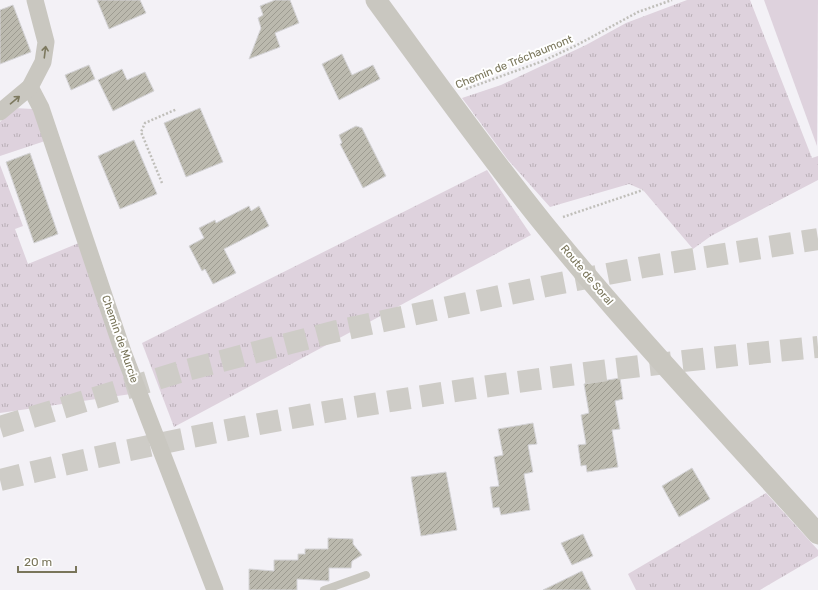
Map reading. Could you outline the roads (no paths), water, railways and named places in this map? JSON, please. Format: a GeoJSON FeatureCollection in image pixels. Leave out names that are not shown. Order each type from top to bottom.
{"type":"FeatureCollection","features":[{"type":"Feature","properties":{"kind":"street"},"geometry":{"type":"LineString","coordinates":[[0,112],[30,87],[46,53],[46,42],[35,0]]}},
{"type":"Feature","properties":{"kind":"street","name":"Route de Soral"},"geometry":{"type":"LineString","coordinates":[[376,0],[448,99],[544,224],[656,356],[818,534]]}},
{"type":"Feature","properties":{"kind":"street","name":"Chemin de Murcie"},"geometry":{"type":"LineString","coordinates":[[30,87],[41,108],[138,393],[215,590]]}},
{"type":"Feature","properties":{"kind":"lane"},"geometry":{"type":"LineString","coordinates":[[324,590],[366,575]]}},
{"type":"Feature","properties":{"kind":"tunnel"},"geometry":{"type":"LineString","coordinates":[[0,427],[183,371],[337,331],[556,284],[644,267],[818,239]]}},
{"type":"Feature","properties":{"kind":"tunnel"},"geometry":{"type":"LineString","coordinates":[[0,480],[101,456],[202,435],[407,398],[613,369],[818,347]]}}]}
